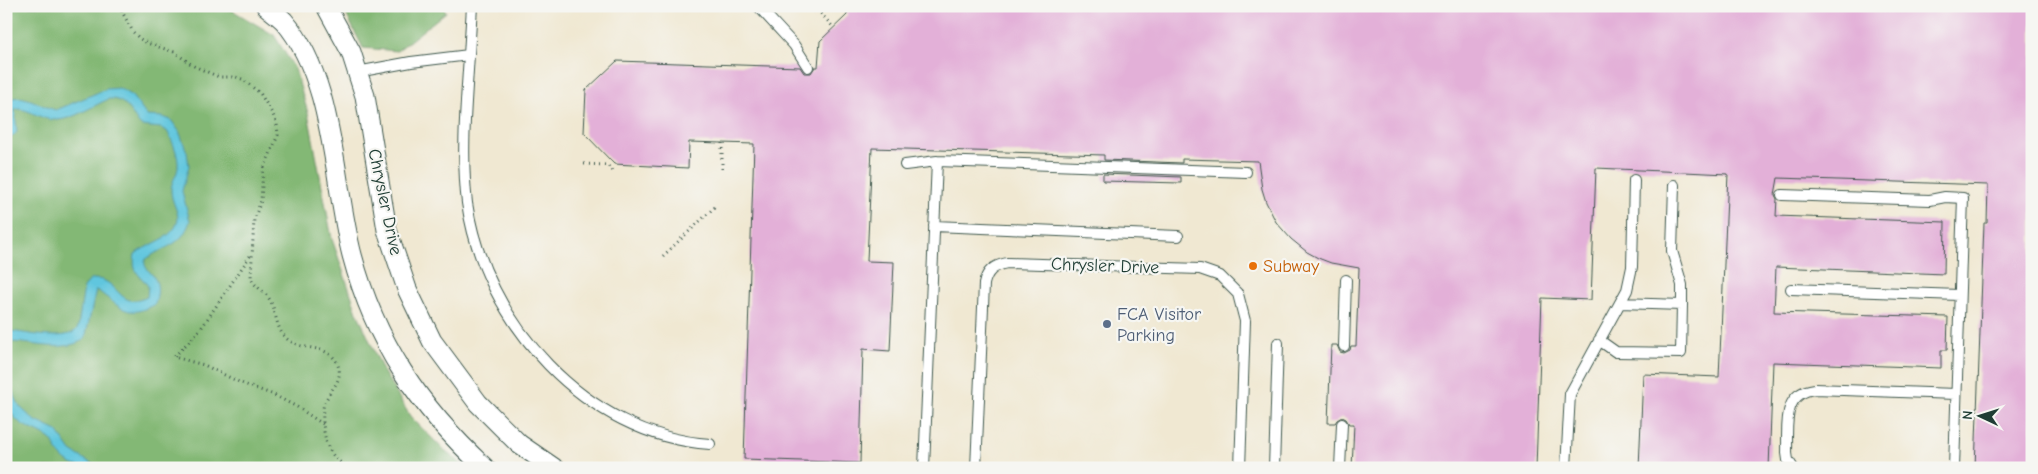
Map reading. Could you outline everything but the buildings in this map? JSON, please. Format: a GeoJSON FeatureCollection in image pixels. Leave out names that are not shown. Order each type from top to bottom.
{"type":"FeatureCollection","features":[{"type":"Feature","properties":{"kind":"street"},"geometry":{"type":"LineString","coordinates":[[266,6],[284,21],[306,56],[318,86],[328,123],[345,222],[353,256],[378,326],[393,357],[434,418],[484,468]]}},
{"type":"Feature","properties":{"kind":"street","name":"Chrysler Drive"},"geometry":{"type":"LineString","coordinates":[[326,6],[351,52],[365,96],[387,230],[406,289],[432,341],[478,403],[519,444],[554,468]]}},
{"type":"Feature","properties":{"kind":"lane"},"geometry":{"type":"LineString","coordinates":[[472,6],[464,159],[467,202],[475,239],[486,271],[509,315],[538,354],[587,398],[610,413],[656,433],[678,440],[710,444]]}},
{"type":"Feature","properties":{"kind":"lane"},"geometry":{"type":"LineString","coordinates":[[758,6],[794,45],[808,67]]}},
{"type":"Feature","properties":{"kind":"lane"},"geometry":{"type":"LineString","coordinates":[[357,72],[411,62],[469,55]]}},
{"type":"Feature","properties":{"kind":"lane"},"geometry":{"type":"LineString","coordinates":[[905,165],[937,161],[1246,172]]}},
{"type":"Feature","properties":{"kind":"lane"},"geometry":{"type":"LineString","coordinates":[[924,468],[937,161]]}},
{"type":"Feature","properties":{"kind":"lane"},"geometry":{"type":"LineString","coordinates":[[1566,468],[1570,394],[1620,303],[1630,280],[1634,180]]}},
{"type":"Feature","properties":{"kind":"lane"},"geometry":{"type":"LineString","coordinates":[[1599,340],[1616,352],[1681,353],[1682,285],[1672,251],[1674,184]]}},
{"type":"Feature","properties":{"kind":"lane"},"geometry":{"type":"LineString","coordinates":[[1782,195],[1930,200],[1945,197],[1963,198],[1954,468]]}},
{"type":"Feature","properties":{"kind":"lane"},"geometry":{"type":"LineString","coordinates":[[934,226],[1178,236]]}},
{"type":"Feature","properties":{"kind":"lane","name":"Chrysler Drive"},"geometry":{"type":"LineString","coordinates":[[976,468],[984,284],[990,270],[1007,263],[1200,269],[1220,276],[1238,294],[1245,321],[1240,468]]}},
{"type":"Feature","properties":{"kind":"lane"},"geometry":{"type":"LineString","coordinates":[[1344,346],[1346,280]]}},
{"type":"Feature","properties":{"kind":"lane"},"geometry":{"type":"LineString","coordinates":[[1791,289],[1960,295]]}},
{"type":"Feature","properties":{"kind":"lane"},"geometry":{"type":"LineString","coordinates":[[1620,303],[1682,305]]}},
{"type":"Feature","properties":{"kind":"lane"},"geometry":{"type":"LineString","coordinates":[[1274,468],[1278,344]]}},
{"type":"Feature","properties":{"kind":"lane"},"geometry":{"type":"LineString","coordinates":[[1794,468],[1787,457],[1789,407],[1793,399],[1805,391],[1815,389],[1956,394]]}},
{"type":"Feature","properties":{"kind":"lane"},"geometry":{"type":"LineString","coordinates":[[1340,468],[1342,424]]}},
{"type":"Feature","properties":{"kind":"path"},"geometry":{"type":"LineString","coordinates":[[119,6],[133,32],[140,39],[174,52],[194,66],[219,77],[242,79],[260,93],[267,103],[277,124],[278,135],[263,171],[261,201],[253,227],[250,278],[254,285],[268,298],[281,333],[291,342],[333,356],[337,364],[339,379],[324,407],[325,444],[338,460],[348,468]]}},
{"type":"Feature","properties":{"kind":"path"},"geometry":{"type":"LineString","coordinates":[[814,6],[834,28]]}},
{"type":"Feature","properties":{"kind":"path"},"geometry":{"type":"LineString","coordinates":[[722,143],[722,171]]}},
{"type":"Feature","properties":{"kind":"path"},"geometry":{"type":"LineString","coordinates":[[584,164],[607,165],[615,173]]}},
{"type":"Feature","properties":{"kind":"path"},"geometry":{"type":"LineString","coordinates":[[663,256],[718,205]]}},
{"type":"Feature","properties":{"kind":"path"},"geometry":{"type":"LineString","coordinates":[[252,254],[200,330],[174,357],[204,365],[241,382],[274,394],[324,424]]}},
{"type":"Feature","properties":{"kind":"green space"},"geometry":{"type":"Polygon","coordinates":[[[6,6],[225,6],[274,35],[295,69],[308,113],[332,239],[357,312],[383,371],[410,416],[447,453],[467,468],[6,468],[6,6]]]}},
{"type":"Feature","properties":{"kind":"green space"},"geometry":{"type":"Polygon","coordinates":[[[342,6],[443,6],[446,12],[397,51],[363,48],[342,6]]]}},
{"type":"Feature","properties":{"kind":"water"},"geometry":{"type":"Polygon","coordinates":[[[119,88],[132,96],[147,116],[163,117],[171,120],[179,131],[187,152],[189,166],[182,191],[190,221],[186,230],[177,241],[145,260],[145,265],[153,275],[157,286],[155,304],[142,310],[126,310],[96,290],[85,339],[68,346],[11,342],[7,365],[9,384],[20,407],[34,420],[57,431],[71,451],[99,468],[87,468],[76,466],[66,461],[50,439],[20,423],[11,412],[6,403],[6,332],[58,336],[74,332],[78,327],[84,287],[91,279],[103,280],[122,296],[132,301],[147,297],[148,286],[135,269],[135,254],[170,234],[176,225],[178,215],[171,190],[178,167],[177,157],[167,131],[161,128],[141,126],[128,108],[115,99],[109,99],[76,115],[57,120],[46,119],[26,110],[15,109],[17,132],[6,141],[6,102],[18,97],[56,110],[106,89],[119,88]]]}},
{"type":"Feature","properties":{"kind":"place","name":"Subway"},"geometry":{"type":"Point","coordinates":[1253,266]}},
{"type":"Feature","properties":{"kind":"place","name":"FCA Visitor Parking"},"geometry":{"type":"Point","coordinates":[1107,324]}}]}
